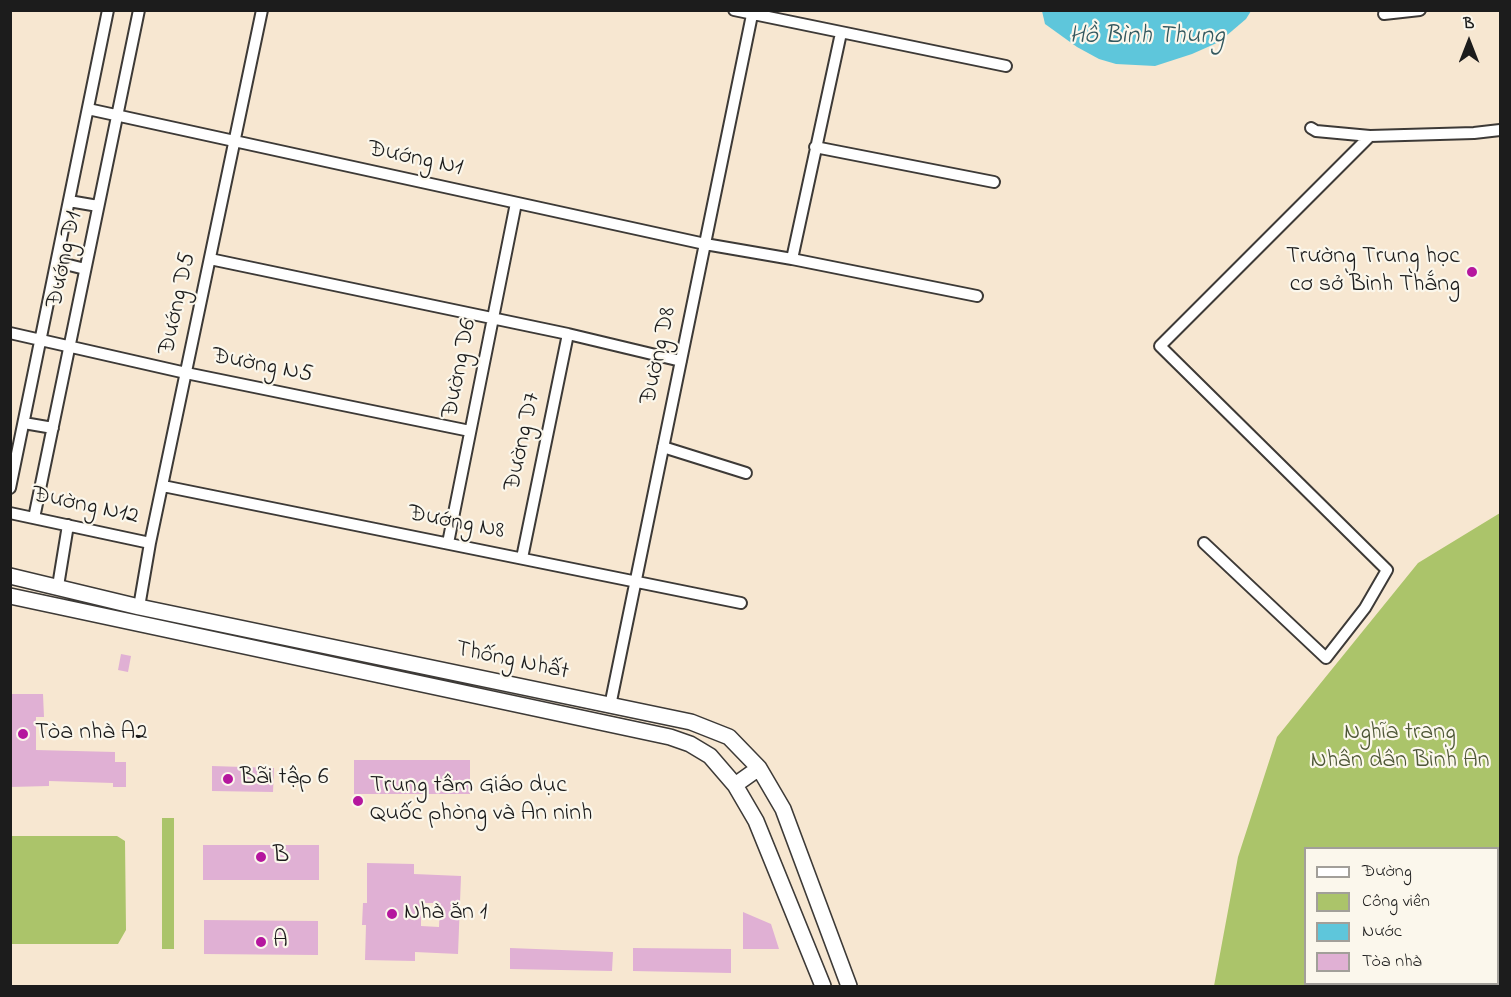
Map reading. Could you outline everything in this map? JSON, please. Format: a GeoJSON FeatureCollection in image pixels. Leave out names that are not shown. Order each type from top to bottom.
{"type":"FeatureCollection","features":[{"type":"Feature","properties":{"kind":"main road","name":"Thống Nhất"},"geometry":{"type":"LineString","coordinates":[[10,576],[139,607],[691,722],[729,737],[759,768],[783,809],[849,987]]}},
{"type":"Feature","properties":{"kind":"main road","name":"Thống Nhất"},"geometry":{"type":"LineString","coordinates":[[10,596],[670,737],[690,744],[710,756],[735,785],[756,821],[824,987]]}},
{"type":"Feature","properties":{"kind":"main road"},"geometry":{"type":"LineString","coordinates":[[134,622],[139,607]]}},
{"type":"Feature","properties":{"kind":"main road"},"geometry":{"type":"LineString","coordinates":[[735,785],[759,768]]}},
{"type":"Feature","properties":{"kind":"street","name":"Đướng D1"},"geometry":{"type":"LineString","coordinates":[[10,488],[108,10]]}},
{"type":"Feature","properties":{"kind":"street","name":"Đướng D1"},"geometry":{"type":"LineString","coordinates":[[34,518],[138,10]]}},
{"type":"Feature","properties":{"kind":"street","name":"Đướng D5"},"geometry":{"type":"LineString","coordinates":[[139,607],[150,543],[262,10]]}},
{"type":"Feature","properties":{"kind":"street"},"geometry":{"type":"LineString","coordinates":[[734,10],[1006,66]]}},
{"type":"Feature","properties":{"kind":"street"},"geometry":{"type":"LineString","coordinates":[[1384,14],[1420,10]]}},
{"type":"Feature","properties":{"kind":"street","name":"Đường D8"},"geometry":{"type":"LineString","coordinates":[[610,706],[753,13]]}},
{"type":"Feature","properties":{"kind":"street"},"geometry":{"type":"LineString","coordinates":[[792,259],[841,33]]}},
{"type":"Feature","properties":{"kind":"street","name":"Đướng N1"},"geometry":{"type":"LineString","coordinates":[[88,109],[705,244],[977,296]]}},
{"type":"Feature","properties":{"kind":"street"},"geometry":{"type":"LineString","coordinates":[[1311,128],[1324,132],[1370,136],[1500,130]]}},
{"type":"Feature","properties":{"kind":"street"},"geometry":{"type":"LineString","coordinates":[[1204,543],[1326,658],[1365,608],[1386,570],[1160,346],[1370,136]]}},
{"type":"Feature","properties":{"kind":"street"},"geometry":{"type":"LineString","coordinates":[[815,147],[994,182]]}},
{"type":"Feature","properties":{"kind":"street"},"geometry":{"type":"LineString","coordinates":[[69,201],[98,206]]}},
{"type":"Feature","properties":{"kind":"street","name":"Đường D6"},"geometry":{"type":"LineString","coordinates":[[448,543],[516,203]]}},
{"type":"Feature","properties":{"kind":"street"},"geometry":{"type":"LineString","coordinates":[[210,259],[568,334],[681,361]]}},
{"type":"Feature","properties":{"kind":"street"},"geometry":{"type":"LineString","coordinates":[[57,262],[86,269]]}},
{"type":"Feature","properties":{"kind":"street","name":"Đường N5"},"geometry":{"type":"LineString","coordinates":[[10,333],[186,373],[470,431]]}},
{"type":"Feature","properties":{"kind":"street","name":"Đường D7"},"geometry":{"type":"LineString","coordinates":[[522,558],[568,334]]}},
{"type":"Feature","properties":{"kind":"street"},"geometry":{"type":"LineString","coordinates":[[24,423],[53,428]]}},
{"type":"Feature","properties":{"kind":"street"},"geometry":{"type":"LineString","coordinates":[[663,447],[746,473]]}},
{"type":"Feature","properties":{"kind":"street","name":"Đướng N8"},"geometry":{"type":"LineString","coordinates":[[163,486],[741,603]]}},
{"type":"Feature","properties":{"kind":"street","name":"Đường N12"},"geometry":{"type":"LineString","coordinates":[[10,513],[150,543]]}},
{"type":"Feature","properties":{"kind":"street"},"geometry":{"type":"LineString","coordinates":[[58,586],[68,525]]}},
{"type":"Feature","properties":{"kind":"green space","name":"Nghĩa trang Nhân dân Bình An"},"geometry":{"type":"Polygon","coordinates":[[[1500,513],[1500,986],[1214,986],[1238,857],[1277,737],[1418,563],[1500,513]]]}},
{"type":"Feature","properties":{"kind":"green space"},"geometry":{"type":"Polygon","coordinates":[[[162,818],[174,818],[174,949],[162,949],[162,818]]]}},
{"type":"Feature","properties":{"kind":"green space"},"geometry":{"type":"Polygon","coordinates":[[[11,836],[117,836],[125,841],[126,930],[118,944],[11,944],[11,836]]]}},
{"type":"Feature","properties":{"kind":"water","name":"Hồ Bình Thung"},"geometry":{"type":"Polygon","coordinates":[[[1042,10],[1251,11],[1246,19],[1219,42],[1155,66],[1116,64],[1099,59],[1077,47],[1045,24],[1042,10]]]}},
{"type":"Feature","properties":{"kind":"building"},"geometry":{"type":"Polygon","coordinates":[[[121,654],[131,656],[128,672],[118,670],[121,654]]]}},
{"type":"Feature","properties":{"kind":"building","name":"Tòa nhà A2"},"geometry":{"type":"Polygon","coordinates":[[[10,694],[43,694],[44,717],[36,717],[36,750],[115,752],[115,762],[126,762],[126,787],[113,787],[113,783],[49,781],[49,786],[10,787],[10,694]]]}},
{"type":"Feature","properties":{"kind":"building"},"geometry":{"type":"Polygon","coordinates":[[[354,760],[470,760],[470,794],[354,794],[354,760]]]}},
{"type":"Feature","properties":{"kind":"building"},"geometry":{"type":"Polygon","coordinates":[[[212,766],[274,768],[273,792],[212,791],[212,766]]]}},
{"type":"Feature","properties":{"kind":"building","name":"B"},"geometry":{"type":"Polygon","coordinates":[[[203,845],[319,845],[319,880],[203,880],[203,845]]]}},
{"type":"Feature","properties":{"kind":"building","name":"Nhà ăn 1"},"geometry":{"type":"Polygon","coordinates":[[[367,863],[414,864],[414,874],[461,876],[458,954],[415,952],[415,961],[365,960],[366,925],[362,925],[363,903],[367,903],[367,863]],[[421,903],[421,926],[439,927],[440,903],[421,903]]]}},
{"type":"Feature","properties":{"kind":"building"},"geometry":{"type":"Polygon","coordinates":[[[743,912],[771,924],[779,949],[743,949],[743,912]]]}},
{"type":"Feature","properties":{"kind":"building","name":"A"},"geometry":{"type":"Polygon","coordinates":[[[204,920],[318,921],[318,955],[204,954],[204,920]]]}},
{"type":"Feature","properties":{"kind":"building"},"geometry":{"type":"Polygon","coordinates":[[[510,948],[613,952],[612,971],[510,969],[510,948]]]}},
{"type":"Feature","properties":{"kind":"building"},"geometry":{"type":"Polygon","coordinates":[[[633,948],[731,949],[731,973],[633,971],[633,948]]]}},
{"type":"Feature","properties":{"kind":"place","name":"Trường Trung học cơ sở Bình Thắng"},"geometry":{"type":"Point","coordinates":[1472,272]}},
{"type":"Feature","properties":{"kind":"place","name":"Tòa nhà A2"},"geometry":{"type":"Point","coordinates":[23,734]}},
{"type":"Feature","properties":{"kind":"place","name":"Bãi tập 6"},"geometry":{"type":"Point","coordinates":[228,779]}},
{"type":"Feature","properties":{"kind":"place","name":"Trung tâm Giáo dục Quốc phòng và An ninh"},"geometry":{"type":"Point","coordinates":[358,801]}},
{"type":"Feature","properties":{"kind":"place","name":"B"},"geometry":{"type":"Point","coordinates":[261,857]}},
{"type":"Feature","properties":{"kind":"place","name":"Nhà ăn 1"},"geometry":{"type":"Point","coordinates":[392,914]}},
{"type":"Feature","properties":{"kind":"place","name":"A"},"geometry":{"type":"Point","coordinates":[261,942]}}]}
